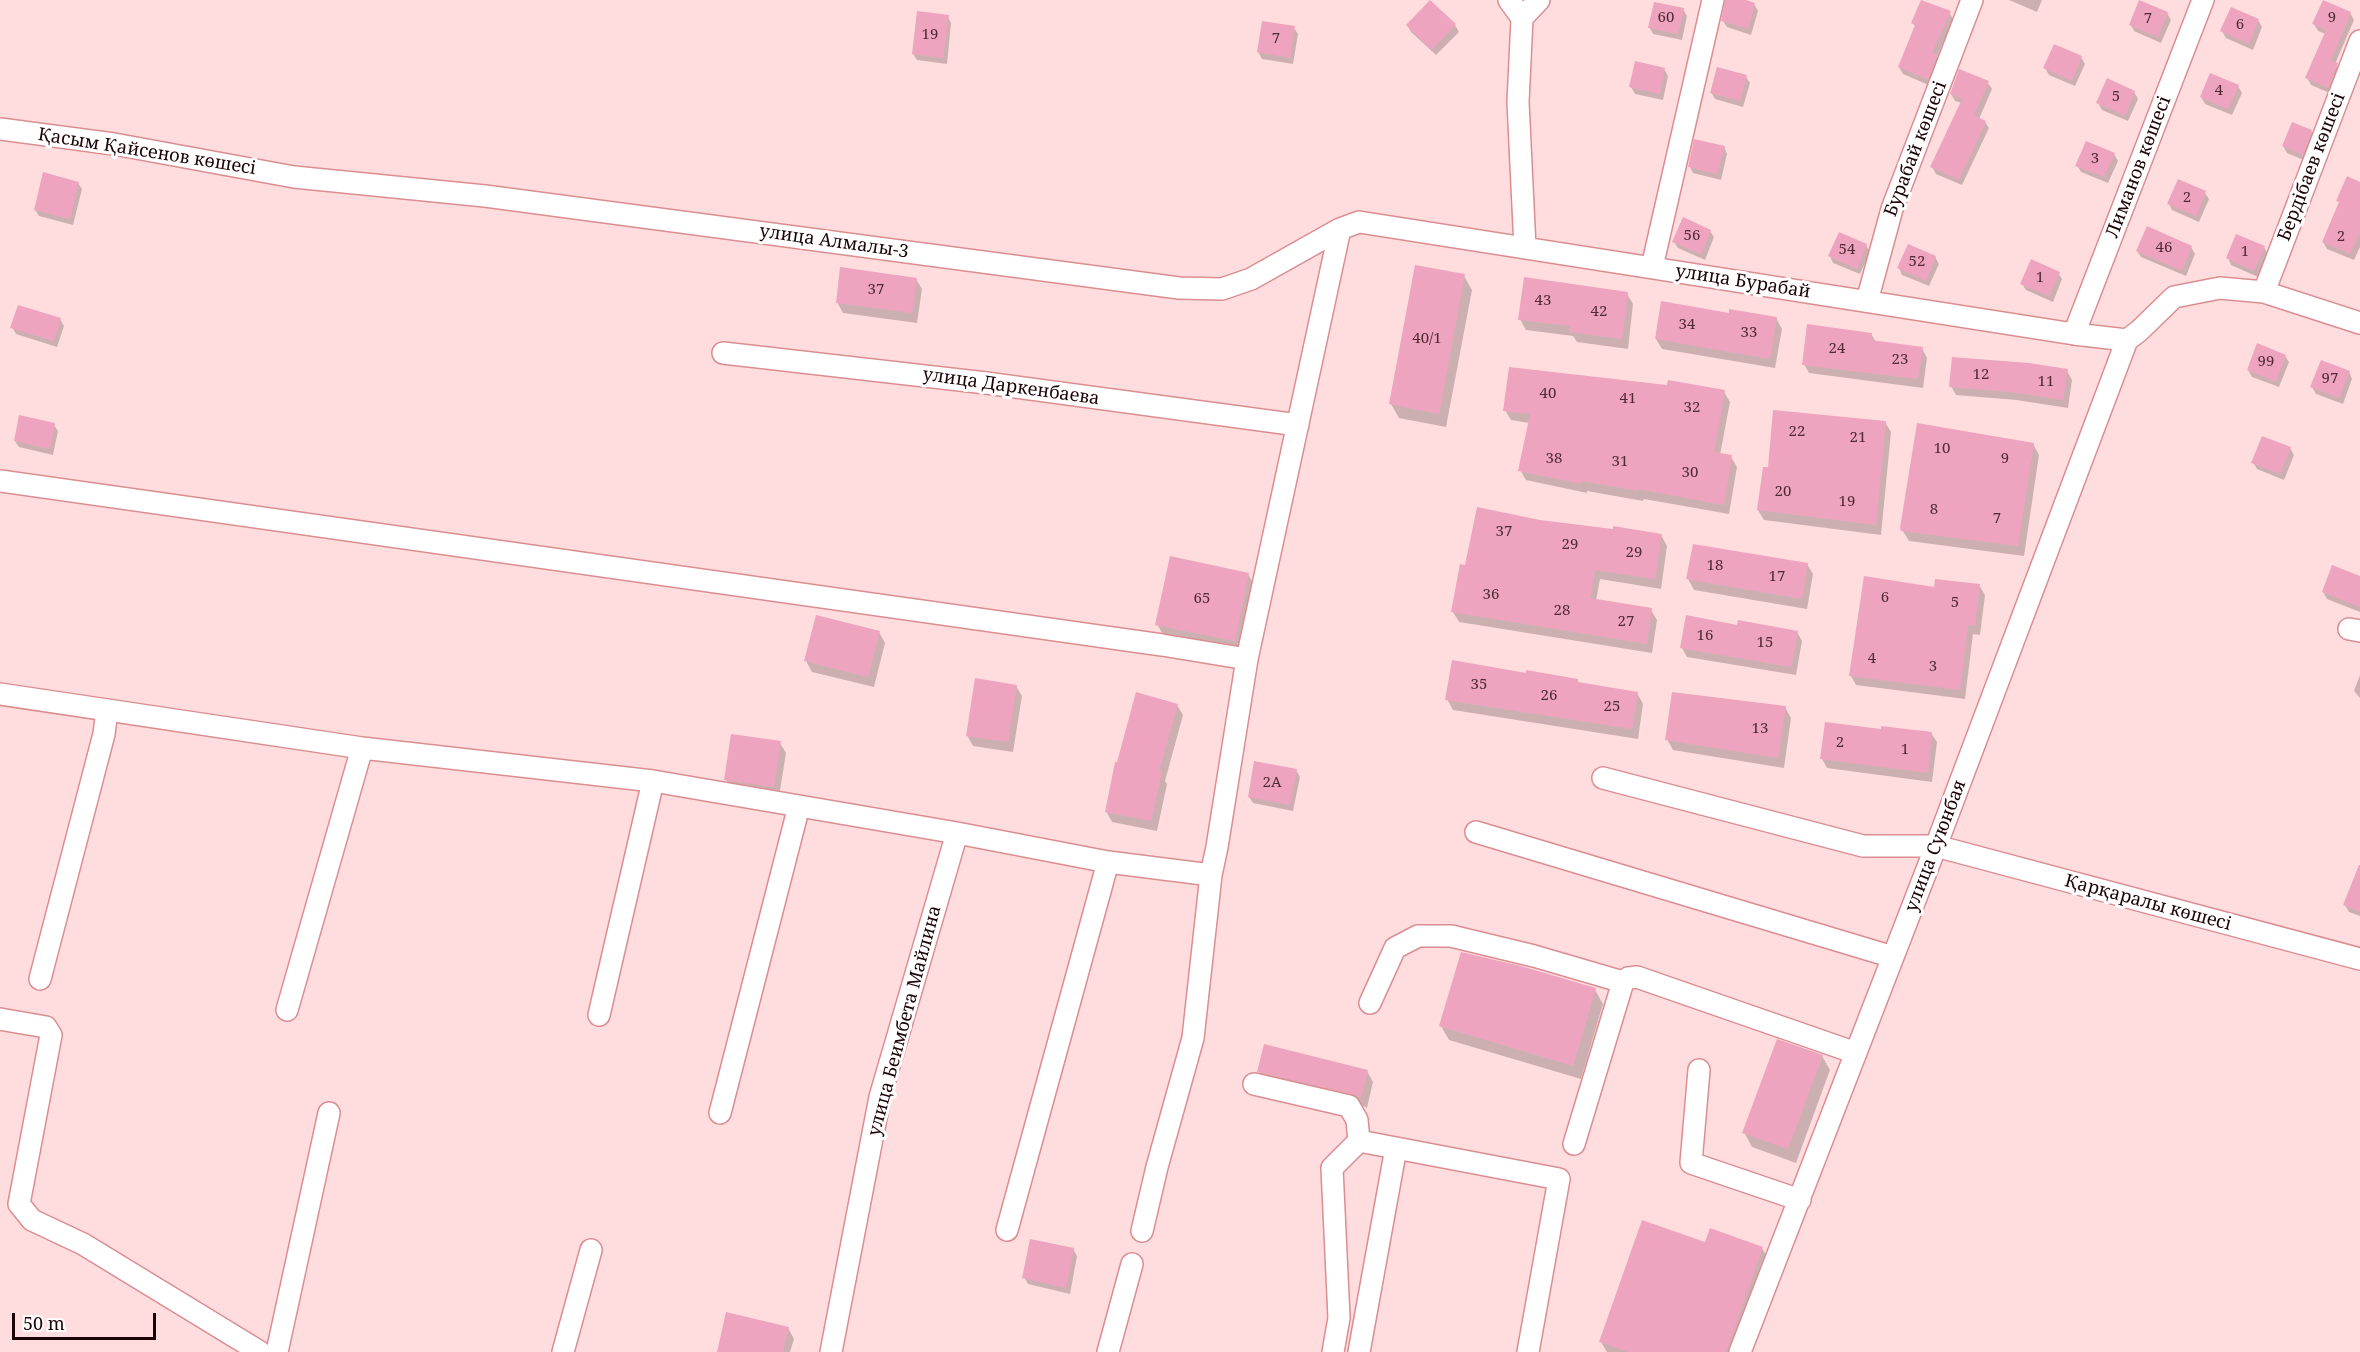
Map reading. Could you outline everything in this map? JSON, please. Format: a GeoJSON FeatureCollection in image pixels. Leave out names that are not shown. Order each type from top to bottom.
{"type":"FeatureCollection","features":[{"type":"Feature","properties":{"kind":"street"},"geometry":{"type":"LineString","coordinates":[[1509,0],[1522,18],[1518,102],[1525,248]]}},
{"type":"Feature","properties":{"kind":"street"},"geometry":{"type":"LineString","coordinates":[[1522,18],[1539,0]]}},
{"type":"Feature","properties":{"kind":"street"},"geometry":{"type":"LineString","coordinates":[[1652,267],[1713,0]]}},
{"type":"Feature","properties":{"kind":"street","name":"Бурабай көшесі"},"geometry":{"type":"LineString","coordinates":[[1867,301],[1892,209],[1972,0]]}},
{"type":"Feature","properties":{"kind":"street","name":"Лиманов көшесі"},"geometry":{"type":"LineString","coordinates":[[2074,334],[2203,0]]}},
{"type":"Feature","properties":{"kind":"street","name":"Бердібаев көшесі"},"geometry":{"type":"LineString","coordinates":[[2264,292],[2360,41]]}},
{"type":"Feature","properties":{"kind":"street","name":"Қасым Қайсенов көшесі"},"geometry":{"type":"LineString","coordinates":[[0,129],[114,144],[294,177]]}},
{"type":"Feature","properties":{"kind":"street","name":"улица Алмалы-3"},"geometry":{"type":"LineString","coordinates":[[294,177],[485,196],[1200,289],[1222,289],[1251,279],[1350,226]]}},
{"type":"Feature","properties":{"kind":"street"},"geometry":{"type":"LineString","coordinates":[[1142,1231],[1157,1167],[1193,1038],[1211,875],[1246,659],[1298,425],[1350,226]]}},
{"type":"Feature","properties":{"kind":"street","name":"улица Бурабай"},"geometry":{"type":"LineString","coordinates":[[1350,226],[1525,248],[2074,334],[2127,339]]}},
{"type":"Feature","properties":{"kind":"street"},"geometry":{"type":"LineString","coordinates":[[2127,339],[2139,331],[2174,297],[2220,288],[2264,292],[2360,324]]}},
{"type":"Feature","properties":{"kind":"street","name":"улица Суюнбая"},"geometry":{"type":"LineString","coordinates":[[1740,1352],[1936,846],[2127,339]]}},
{"type":"Feature","properties":{"kind":"street","name":"улица Даркенбаева"},"geometry":{"type":"LineString","coordinates":[[723,353],[975,381],[1298,425]]}},
{"type":"Feature","properties":{"kind":"street"},"geometry":{"type":"LineString","coordinates":[[0,481],[1162,645],[1246,659]]}},
{"type":"Feature","properties":{"kind":"street"},"geometry":{"type":"LineString","coordinates":[[0,694],[362,748],[652,781],[1108,862],[1211,875]]}},
{"type":"Feature","properties":{"kind":"street"},"geometry":{"type":"LineString","coordinates":[[40,979],[104,734],[107,710]]}},
{"type":"Feature","properties":{"kind":"street"},"geometry":{"type":"LineString","coordinates":[[287,1010],[362,748]]}},
{"type":"Feature","properties":{"kind":"street","name":"Қарқаралы көшесі"},"geometry":{"type":"LineString","coordinates":[[1603,778],[1863,846],[1936,846],[2360,959]]}},
{"type":"Feature","properties":{"kind":"street"},"geometry":{"type":"LineString","coordinates":[[599,1015],[652,781]]}},
{"type":"Feature","properties":{"kind":"street"},"geometry":{"type":"LineString","coordinates":[[720,1113],[799,807]]}},
{"type":"Feature","properties":{"kind":"street"},"geometry":{"type":"LineString","coordinates":[[1476,832],[1893,957]]}},
{"type":"Feature","properties":{"kind":"street","name":"улица Беимбета Майлина"},"geometry":{"type":"LineString","coordinates":[[831,1352],[880,1097],[957,834]]}},
{"type":"Feature","properties":{"kind":"street"},"geometry":{"type":"LineString","coordinates":[[1007,1230],[1108,862]]}},
{"type":"Feature","properties":{"kind":"street"},"geometry":{"type":"LineString","coordinates":[[1370,1003],[1395,948],[1418,936],[1451,936],[1534,956],[1623,982]]}},
{"type":"Feature","properties":{"kind":"street"},"geometry":{"type":"LineString","coordinates":[[1574,1144],[1623,982],[1628,978],[1636,976],[1856,1053]]}},
{"type":"Feature","properties":{"kind":"street"},"geometry":{"type":"LineString","coordinates":[[0,1019],[46,1027],[51,1035],[20,1204],[32,1220],[83,1244],[260,1352]]}},
{"type":"Feature","properties":{"kind":"street"},"geometry":{"type":"LineString","coordinates":[[1699,1070],[1691,1163],[1800,1200]]}},
{"type":"Feature","properties":{"kind":"street"},"geometry":{"type":"LineString","coordinates":[[1254,1084],[1349,1106],[1357,1120],[1359,1141]]}},
{"type":"Feature","properties":{"kind":"street"},"geometry":{"type":"LineString","coordinates":[[277,1352],[329,1113]]}},
{"type":"Feature","properties":{"kind":"street"},"geometry":{"type":"LineString","coordinates":[[1359,1141],[1559,1179],[1528,1352]]}},
{"type":"Feature","properties":{"kind":"street"},"geometry":{"type":"LineString","coordinates":[[1333,1352],[1339,1318],[1332,1168],[1359,1141]]}},
{"type":"Feature","properties":{"kind":"street"},"geometry":{"type":"LineString","coordinates":[[1359,1352],[1396,1148]]}},
{"type":"Feature","properties":{"kind":"street"},"geometry":{"type":"LineString","coordinates":[[563,1352],[591,1250]]}},
{"type":"Feature","properties":{"kind":"street"},"geometry":{"type":"LineString","coordinates":[[1108,1352],[1132,1264]]}},
{"type":"Feature","properties":{"kind":"building"},"geometry":{"type":"Polygon","coordinates":[[[1430,0],[1456,24],[1431,50],[1406,25],[1430,0]]]}},
{"type":"Feature","properties":{"kind":"building"},"geometry":{"type":"Polygon","coordinates":[[[1725,0],[1746,0],[1755,3],[1748,29],[1721,21],[1725,0]]]}},
{"type":"Feature","properties":{"kind":"building"},"geometry":{"type":"Polygon","coordinates":[[[1921,0],[1951,11],[1932,53],[1937,54],[1928,80],[1898,67],[1915,25],[1911,23],[1921,0]]]}},
{"type":"Feature","properties":{"kind":"building"},"geometry":{"type":"Polygon","coordinates":[[[2139,0],[2168,12],[2158,37],[2129,25],[2139,0]]]}},
{"type":"Feature","properties":{"kind":"building"},"geometry":{"type":"Polygon","coordinates":[[[2323,0],[2351,12],[2331,60],[2338,63],[2328,88],[2305,78],[2326,30],[2312,24],[2323,0]]]}},
{"type":"Feature","properties":{"kind":"building"},"geometry":{"type":"Polygon","coordinates":[[[1654,2],[1684,8],[1678,34],[1648,28],[1654,2]]]}},
{"type":"Feature","properties":{"kind":"building"},"geometry":{"type":"Polygon","coordinates":[[[2231,7],[2259,19],[2249,44],[2220,31],[2231,7]]]}},
{"type":"Feature","properties":{"kind":"building"},"geometry":{"type":"Polygon","coordinates":[[[917,11],[949,15],[943,58],[912,54],[917,11]]]}},
{"type":"Feature","properties":{"kind":"building"},"geometry":{"type":"Polygon","coordinates":[[[1262,21],[1295,26],[1290,58],[1257,52],[1262,21]]]}},
{"type":"Feature","properties":{"kind":"building"},"geometry":{"type":"Polygon","coordinates":[[[2054,44],[2082,56],[2072,81],[2043,68],[2054,44]]]}},
{"type":"Feature","properties":{"kind":"building"},"geometry":{"type":"Polygon","coordinates":[[[1635,61],[1665,68],[1660,94],[1629,87],[1635,61]]]}},
{"type":"Feature","properties":{"kind":"building"},"geometry":{"type":"Polygon","coordinates":[[[1717,67],[1747,75],[1740,101],[1710,93],[1717,67]]]}},
{"type":"Feature","properties":{"kind":"building"},"geometry":{"type":"Polygon","coordinates":[[[1959,69],[1989,81],[1974,115],[1986,121],[1959,180],[1930,167],[1962,99],[1950,94],[1959,69]]]}},
{"type":"Feature","properties":{"kind":"building"},"geometry":{"type":"Polygon","coordinates":[[[2210,73],[2239,85],[2228,109],[2200,97],[2210,73]]]}},
{"type":"Feature","properties":{"kind":"building"},"geometry":{"type":"Polygon","coordinates":[[[2107,78],[2135,91],[2125,116],[2096,103],[2107,78]]]}},
{"type":"Feature","properties":{"kind":"building"},"geometry":{"type":"Polygon","coordinates":[[[2292,122],[2312,130],[2303,155],[2282,146],[2292,122]]]}},
{"type":"Feature","properties":{"kind":"building"},"geometry":{"type":"Polygon","coordinates":[[[1694,139],[1725,146],[1717,174],[1688,167],[1694,139]]]}},
{"type":"Feature","properties":{"kind":"building"},"geometry":{"type":"Polygon","coordinates":[[[2086,141],[2115,153],[2104,177],[2075,166],[2086,141]]]}},
{"type":"Feature","properties":{"kind":"building"},"geometry":{"type":"Polygon","coordinates":[[[43,172],[79,182],[70,219],[34,210],[43,172]]]}},
{"type":"Feature","properties":{"kind":"building"},"geometry":{"type":"Polygon","coordinates":[[[2347,176],[2360,182],[2360,232],[2350,254],[2322,242],[2347,176]]]}},
{"type":"Feature","properties":{"kind":"building"},"geometry":{"type":"Polygon","coordinates":[[[2178,179],[2206,191],[2196,216],[2167,204],[2178,179]]]}},
{"type":"Feature","properties":{"kind":"building"},"geometry":{"type":"Polygon","coordinates":[[[1683,217],[1711,230],[1701,254],[1672,242],[1683,217]]]}},
{"type":"Feature","properties":{"kind":"building"},"geometry":{"type":"Polygon","coordinates":[[[2147,226],[2192,246],[2182,271],[2136,251],[2147,226]]]}},
{"type":"Feature","properties":{"kind":"building"},"geometry":{"type":"Polygon","coordinates":[[[1839,232],[1867,244],[1857,269],[1828,256],[1839,232]]]}},
{"type":"Feature","properties":{"kind":"building"},"geometry":{"type":"Polygon","coordinates":[[[2236,234],[2265,246],[2254,271],[2226,258],[2236,234]]]}},
{"type":"Feature","properties":{"kind":"building"},"geometry":{"type":"Polygon","coordinates":[[[1908,244],[1936,256],[1926,281],[1897,268],[1908,244]]]}},
{"type":"Feature","properties":{"kind":"building"},"geometry":{"type":"Polygon","coordinates":[[[2031,259],[2060,272],[2049,296],[2020,284],[2031,259]]]}},
{"type":"Feature","properties":{"kind":"building"},"geometry":{"type":"Polygon","coordinates":[[[1415,265],[1465,274],[1439,414],[1389,404],[1415,265]]]}},
{"type":"Feature","properties":{"kind":"building"},"geometry":{"type":"Polygon","coordinates":[[[840,267],[917,278],[912,313],[836,303],[840,267]]]}},
{"type":"Feature","properties":{"kind":"building"},"geometry":{"type":"Polygon","coordinates":[[[1524,277],[1628,292],[1622,339],[1569,332],[1570,326],[1518,320],[1524,277]]]}},
{"type":"Feature","properties":{"kind":"building"},"geometry":{"type":"Polygon","coordinates":[[[1661,301],[1729,313],[1729,309],[1777,317],[1770,359],[1655,339],[1661,301]]]}},
{"type":"Feature","properties":{"kind":"building"},"geometry":{"type":"Polygon","coordinates":[[[18,305],[61,318],[54,341],[10,328],[18,305]]]}},
{"type":"Feature","properties":{"kind":"building"},"geometry":{"type":"Polygon","coordinates":[[[1807,324],[1872,333],[1871,340],[1923,347],[1918,379],[1802,365],[1807,324]]]}},
{"type":"Feature","properties":{"kind":"building"},"geometry":{"type":"Polygon","coordinates":[[[2257,343],[2286,355],[2276,382],[2247,370],[2257,343]]]}},
{"type":"Feature","properties":{"kind":"building"},"geometry":{"type":"Polygon","coordinates":[[[1952,357],[2029,363],[2068,369],[2063,400],[2010,392],[1949,387],[1952,357]]]}},
{"type":"Feature","properties":{"kind":"building"},"geometry":{"type":"Polygon","coordinates":[[[2321,360],[2350,371],[2339,398],[2310,387],[2321,360]]]}},
{"type":"Feature","properties":{"kind":"building"},"geometry":{"type":"Polygon","coordinates":[[[1509,367],[1667,385],[1668,380],[1725,390],[1714,452],[1732,455],[1724,505],[1638,489],[1638,491],[1582,481],[1582,484],[1518,471],[1530,414],[1503,411],[1509,367]]]}},
{"type":"Feature","properties":{"kind":"building"},"geometry":{"type":"Polygon","coordinates":[[[1773,410],[1886,421],[1876,525],[1757,510],[1763,467],[1768,467],[1773,410]]]}},
{"type":"Feature","properties":{"kind":"building"},"geometry":{"type":"Polygon","coordinates":[[[19,415],[55,423],[50,449],[14,441],[19,415]]]}},
{"type":"Feature","properties":{"kind":"building"},"geometry":{"type":"Polygon","coordinates":[[[1917,423],[2034,443],[2018,546],[1901,531],[1917,423]]]}},
{"type":"Feature","properties":{"kind":"building"},"geometry":{"type":"Polygon","coordinates":[[[2262,436],[2291,447],[2280,474],[2251,463],[2262,436]]]}},
{"type":"Feature","properties":{"kind":"building"},"geometry":{"type":"Polygon","coordinates":[[[1477,507],[1540,520],[1613,529],[1613,526],[1662,534],[1655,579],[1595,570],[1590,598],[1652,608],[1647,644],[1451,612],[1460,564],[1465,565],[1477,507]]]}},
{"type":"Feature","properties":{"kind":"building"},"geometry":{"type":"Polygon","coordinates":[[[1693,544],[1808,563],[1802,599],[1686,579],[1693,544]]]}},
{"type":"Feature","properties":{"kind":"building"},"geometry":{"type":"Polygon","coordinates":[[[1170,556],[1249,573],[1235,641],[1155,625],[1170,556]]]}},
{"type":"Feature","properties":{"kind":"building"},"geometry":{"type":"Polygon","coordinates":[[[2332,565],[2360,576],[2360,607],[2322,592],[2332,565]]]}},
{"type":"Feature","properties":{"kind":"building"},"geometry":{"type":"Polygon","coordinates":[[[1864,576],[1934,587],[1935,579],[1980,584],[1975,626],[1968,625],[1960,690],[1849,676],[1864,576]]]}},
{"type":"Feature","properties":{"kind":"building"},"geometry":{"type":"Polygon","coordinates":[[[816,615],[880,631],[868,677],[804,661],[816,615]]]}},
{"type":"Feature","properties":{"kind":"building"},"geometry":{"type":"Polygon","coordinates":[[[1686,615],[1737,625],[1738,620],[1798,631],[1791,667],[1680,648],[1686,615]]]}},
{"type":"Feature","properties":{"kind":"building"},"geometry":{"type":"Polygon","coordinates":[[[1452,660],[1526,673],[1526,670],[1638,692],[1632,729],[1445,700],[1452,660]]]}},
{"type":"Feature","properties":{"kind":"building"},"geometry":{"type":"Polygon","coordinates":[[[975,678],[1017,685],[1008,742],[966,736],[975,678]]]}},
{"type":"Feature","properties":{"kind":"building"},"geometry":{"type":"Polygon","coordinates":[[[1136,692],[1178,704],[1159,771],[1162,772],[1151,821],[1105,812],[1115,762],[1117,762],[1136,692]]]}},
{"type":"Feature","properties":{"kind":"building"},"geometry":{"type":"Polygon","coordinates":[[[1672,692],[1786,706],[1778,758],[1665,740],[1672,692]]]}},
{"type":"Feature","properties":{"kind":"building"},"geometry":{"type":"Polygon","coordinates":[[[1825,722],[1932,732],[1928,773],[1820,759],[1825,722]]]}},
{"type":"Feature","properties":{"kind":"building"},"geometry":{"type":"Polygon","coordinates":[[[731,734],[781,741],[774,787],[724,780],[731,734]]]}},
{"type":"Feature","properties":{"kind":"building"},"geometry":{"type":"Polygon","coordinates":[[[1254,761],[1297,769],[1290,805],[1248,797],[1254,761]]]}},
{"type":"Feature","properties":{"kind":"building"},"geometry":{"type":"Polygon","coordinates":[[[2360,865],[2360,912],[2343,905],[2360,865]]]}},
{"type":"Feature","properties":{"kind":"building"},"geometry":{"type":"Polygon","coordinates":[[[1461,952],[1521,966],[1596,988],[1573,1066],[1439,1026],[1461,952]]]}},
{"type":"Feature","properties":{"kind":"building"},"geometry":{"type":"Polygon","coordinates":[[[1777,1039],[1823,1055],[1788,1149],[1742,1133],[1777,1039]]]}},
{"type":"Feature","properties":{"kind":"building"},"geometry":{"type":"Polygon","coordinates":[[[1264,1044],[1368,1070],[1361,1098],[1257,1072],[1264,1044]]]}},
{"type":"Feature","properties":{"kind":"building"},"geometry":{"type":"Polygon","coordinates":[[[1642,1220],[1705,1242],[1710,1228],[1763,1247],[1726,1352],[1629,1352],[1599,1342],[1642,1220]]]}},
{"type":"Feature","properties":{"kind":"building"},"geometry":{"type":"Polygon","coordinates":[[[1030,1239],[1074,1248],[1066,1288],[1022,1278],[1030,1239]]]}},
{"type":"Feature","properties":{"kind":"building"},"geometry":{"type":"Polygon","coordinates":[[[726,1312],[789,1327],[783,1352],[717,1352],[726,1312]]]}}]}
